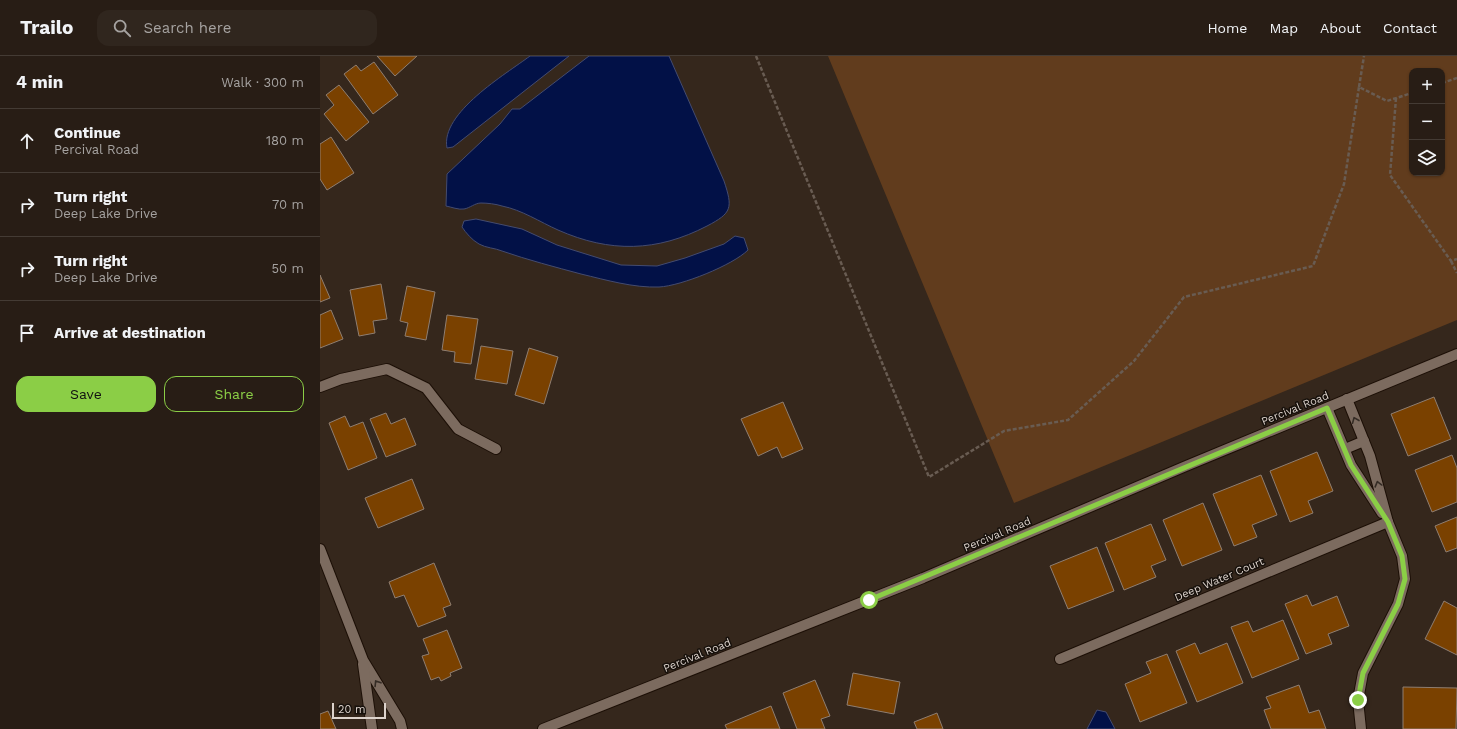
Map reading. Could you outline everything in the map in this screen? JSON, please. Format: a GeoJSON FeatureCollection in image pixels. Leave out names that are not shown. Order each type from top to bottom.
{"type":"FeatureCollection","features":[{"type":"Feature","properties":{"kind":"street","name":"Percival Road"},"geometry":{"type":"LineString","coordinates":[[543,729],[923,578],[1457,354]]}},
{"type":"Feature","properties":{"kind":"street"},"geometry":{"type":"LineString","coordinates":[[320,387],[341,379],[387,369],[426,388],[458,429],[496,449]]}},
{"type":"Feature","properties":{"kind":"street"},"geometry":{"type":"LineString","coordinates":[[1347,399],[1370,456],[1388,522],[1402,556],[1405,579],[1398,604],[1363,673],[1358,700],[1361,729]]}},
{"type":"Feature","properties":{"kind":"street"},"geometry":{"type":"LineString","coordinates":[[1327,408],[1351,465],[1388,522]]}},
{"type":"Feature","properties":{"kind":"street"},"geometry":{"type":"LineString","coordinates":[[1345,449],[1364,441]]}},
{"type":"Feature","properties":{"kind":"street","name":"Deep Water Court"},"geometry":{"type":"LineString","coordinates":[[1060,659],[1388,522]]}},
{"type":"Feature","properties":{"kind":"street"},"geometry":{"type":"LineString","coordinates":[[320,549],[363,660],[400,721],[402,729]]}},
{"type":"Feature","properties":{"kind":"street"},"geometry":{"type":"LineString","coordinates":[[363,660],[372,729]]}},
{"type":"Feature","properties":{"kind":"path"},"geometry":{"type":"LineString","coordinates":[[756,56],[929,477],[1004,431],[1068,420],[1134,362],[1184,297],[1313,266],[1344,184],[1364,56]]}},
{"type":"Feature","properties":{"kind":"path"},"geometry":{"type":"LineString","coordinates":[[1445,82],[1457,78]]}},
{"type":"Feature","properties":{"kind":"path"},"geometry":{"type":"LineString","coordinates":[[1359,87],[1387,101],[1409,94]]}},
{"type":"Feature","properties":{"kind":"path"},"geometry":{"type":"LineString","coordinates":[[1396,98],[1390,175],[1451,261],[1457,273]]}},
{"type":"Feature","properties":{"kind":"path"},"geometry":{"type":"LineString","coordinates":[[1451,261],[1457,259]]}},
{"type":"Feature","properties":{"kind":"shaded area"},"geometry":{"type":"Polygon","coordinates":[[[530,56],[569,56],[453,147],[447,148],[448,135],[454,121],[464,108],[491,84],[530,56]]]}},
{"type":"Feature","properties":{"kind":"shaded area"},"geometry":{"type":"Polygon","coordinates":[[[589,56],[669,56],[724,181],[729,198],[726,213],[707,226],[688,235],[670,241],[652,245],[615,246],[596,243],[577,237],[558,230],[517,210],[497,205],[479,203],[462,209],[446,206],[447,174],[500,124],[512,109],[520,109],[589,56]]]}},
{"type":"Feature","properties":{"kind":"shaded area"},"geometry":{"type":"Polygon","coordinates":[[[828,56],[1457,56],[1457,320],[1014,503],[828,56]]]}},
{"type":"Feature","properties":{"kind":"shaded area"},"geometry":{"type":"Polygon","coordinates":[[[476,219],[522,229],[557,245],[621,265],[657,266],[724,244],[735,236],[744,238],[748,250],[731,262],[693,279],[669,286],[640,286],[581,274],[482,245],[467,234],[462,227],[464,221],[476,219]]]}},
{"type":"Feature","properties":{"kind":"shaded area"},"geometry":{"type":"Polygon","coordinates":[[[1097,710],[1106,712],[1115,729],[1087,729],[1097,710]]]}},
{"type":"Feature","properties":{"kind":"building"},"geometry":{"type":"Polygon","coordinates":[[[377,56],[417,56],[395,76],[377,56]]]}},
{"type":"Feature","properties":{"kind":"building"},"geometry":{"type":"Polygon","coordinates":[[[374,62],[398,95],[373,114],[344,74],[356,65],[361,71],[374,62]]]}},
{"type":"Feature","properties":{"kind":"building"},"geometry":{"type":"Polygon","coordinates":[[[339,85],[369,122],[346,141],[324,114],[334,105],[326,95],[339,85]]]}},
{"type":"Feature","properties":{"kind":"building"},"geometry":{"type":"Polygon","coordinates":[[[331,137],[354,173],[327,190],[320,179],[320,144],[331,137]]]}},
{"type":"Feature","properties":{"kind":"building"},"geometry":{"type":"Polygon","coordinates":[[[320,275],[330,298],[320,302],[320,275]]]}},
{"type":"Feature","properties":{"kind":"building"},"geometry":{"type":"Polygon","coordinates":[[[381,284],[387,319],[373,321],[375,333],[359,336],[350,290],[381,284]]]}},
{"type":"Feature","properties":{"kind":"building"},"geometry":{"type":"Polygon","coordinates":[[[407,286],[435,292],[426,340],[405,336],[408,323],[400,321],[407,286]]]}},
{"type":"Feature","properties":{"kind":"building"},"geometry":{"type":"Polygon","coordinates":[[[331,310],[343,339],[320,348],[320,315],[331,310]]]}},
{"type":"Feature","properties":{"kind":"building"},"geometry":{"type":"Polygon","coordinates":[[[447,315],[478,319],[471,364],[454,362],[455,352],[442,350],[447,315]]]}},
{"type":"Feature","properties":{"kind":"building"},"geometry":{"type":"Polygon","coordinates":[[[481,346],[513,351],[507,384],[475,379],[481,346]]]}},
{"type":"Feature","properties":{"kind":"building"},"geometry":{"type":"Polygon","coordinates":[[[529,348],[558,357],[544,404],[515,395],[529,348]]]}},
{"type":"Feature","properties":{"kind":"building"},"geometry":{"type":"Polygon","coordinates":[[[1434,397],[1451,439],[1408,456],[1391,414],[1434,397]]]}},
{"type":"Feature","properties":{"kind":"building"},"geometry":{"type":"Polygon","coordinates":[[[783,402],[803,449],[782,458],[777,447],[758,456],[741,419],[783,402]]]}},
{"type":"Feature","properties":{"kind":"building"},"geometry":{"type":"Polygon","coordinates":[[[386,413],[391,424],[405,418],[416,445],[386,457],[370,419],[386,413]]]}},
{"type":"Feature","properties":{"kind":"building"},"geometry":{"type":"Polygon","coordinates":[[[345,416],[350,427],[363,422],[377,458],[348,470],[329,423],[345,416]]]}},
{"type":"Feature","properties":{"kind":"building"},"geometry":{"type":"Polygon","coordinates":[[[1317,452],[1333,491],[1308,501],[1313,513],[1290,522],[1270,471],[1317,452]]]}},
{"type":"Feature","properties":{"kind":"building"},"geometry":{"type":"Polygon","coordinates":[[[1452,455],[1457,468],[1457,502],[1432,512],[1415,470],[1452,455]]]}},
{"type":"Feature","properties":{"kind":"building"},"geometry":{"type":"Polygon","coordinates":[[[1261,475],[1277,515],[1252,525],[1257,537],[1234,546],[1213,494],[1261,475]]]}},
{"type":"Feature","properties":{"kind":"building"},"geometry":{"type":"Polygon","coordinates":[[[412,479],[424,509],[378,528],[365,498],[412,479]]]}},
{"type":"Feature","properties":{"kind":"building"},"geometry":{"type":"Polygon","coordinates":[[[1203,503],[1222,550],[1182,566],[1163,520],[1203,503]]]}},
{"type":"Feature","properties":{"kind":"building"},"geometry":{"type":"Polygon","coordinates":[[[1457,517],[1457,548],[1446,552],[1435,526],[1457,517]]]}},
{"type":"Feature","properties":{"kind":"building"},"geometry":{"type":"Polygon","coordinates":[[[1151,524],[1166,560],[1151,566],[1156,577],[1124,590],[1105,543],[1151,524]]]}},
{"type":"Feature","properties":{"kind":"building"},"geometry":{"type":"Polygon","coordinates":[[[1097,547],[1114,591],[1068,609],[1050,566],[1097,547]]]}},
{"type":"Feature","properties":{"kind":"building"},"geometry":{"type":"Polygon","coordinates":[[[434,563],[451,605],[443,608],[446,616],[418,627],[404,595],[395,598],[389,582],[434,563]]]}},
{"type":"Feature","properties":{"kind":"building"},"geometry":{"type":"Polygon","coordinates":[[[1307,595],[1312,606],[1337,596],[1349,626],[1328,634],[1332,644],[1306,654],[1285,604],[1307,595]]]}},
{"type":"Feature","properties":{"kind":"building"},"geometry":{"type":"Polygon","coordinates":[[[1444,601],[1457,608],[1457,655],[1425,639],[1444,601]]]}},
{"type":"Feature","properties":{"kind":"building"},"geometry":{"type":"Polygon","coordinates":[[[1283,620],[1299,659],[1252,678],[1231,627],[1248,621],[1253,632],[1283,620]]]}},
{"type":"Feature","properties":{"kind":"building"},"geometry":{"type":"Polygon","coordinates":[[[447,630],[462,668],[450,673],[451,676],[441,681],[439,677],[431,680],[422,656],[429,654],[423,639],[447,630]]]}},
{"type":"Feature","properties":{"kind":"building"},"geometry":{"type":"Polygon","coordinates":[[[1195,643],[1200,654],[1227,643],[1243,683],[1197,702],[1176,651],[1195,643]]]}},
{"type":"Feature","properties":{"kind":"building"},"geometry":{"type":"Polygon","coordinates":[[[1167,654],[1187,703],[1140,722],[1125,684],[1151,673],[1146,662],[1167,654]]]}},
{"type":"Feature","properties":{"kind":"building"},"geometry":{"type":"Polygon","coordinates":[[[853,673],[900,682],[894,714],[847,705],[853,673]]]}},
{"type":"Feature","properties":{"kind":"building"},"geometry":{"type":"Polygon","coordinates":[[[815,680],[830,716],[821,719],[825,729],[797,729],[783,693],[815,680]]]}},
{"type":"Feature","properties":{"kind":"building"},"geometry":{"type":"Polygon","coordinates":[[[1299,685],[1309,713],[1319,710],[1326,729],[1271,729],[1264,710],[1271,708],[1266,697],[1299,685]]]}},
{"type":"Feature","properties":{"kind":"building"},"geometry":{"type":"Polygon","coordinates":[[[1403,687],[1457,688],[1456,729],[1403,729],[1403,687]]]}},
{"type":"Feature","properties":{"kind":"building"},"geometry":{"type":"Polygon","coordinates":[[[771,706],[780,729],[727,729],[725,725],[771,706]]]}},
{"type":"Feature","properties":{"kind":"building"},"geometry":{"type":"Polygon","coordinates":[[[328,711],[336,729],[320,729],[320,714],[328,711]]]}},
{"type":"Feature","properties":{"kind":"building"},"geometry":{"type":"Polygon","coordinates":[[[937,713],[943,729],[917,729],[914,722],[937,713]]]}},
{"type":"Feature","properties":{"kind":"route"},"geometry":{"type":"LineString","coordinates":[[869,600],[1327,408],[1351,465],[1388,522],[1402,556],[1405,579],[1398,604],[1363,673],[1358,700]]}}]}
